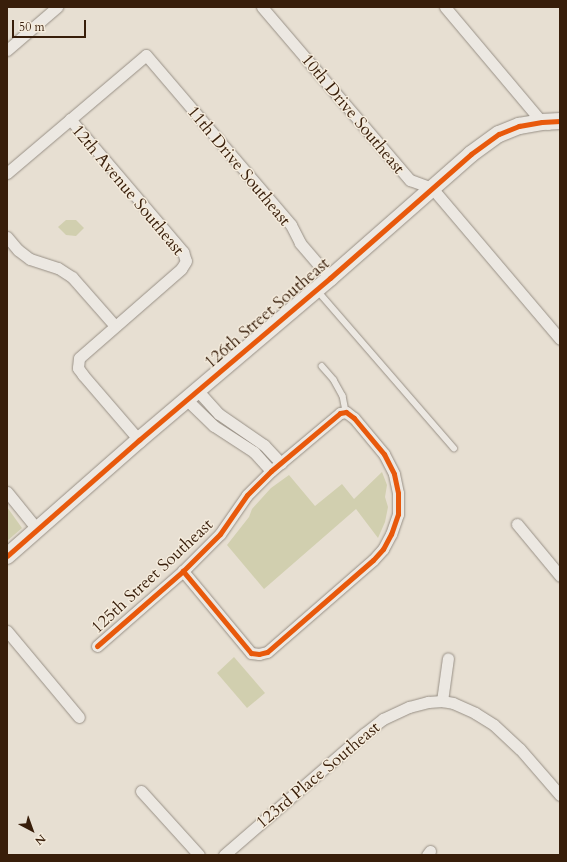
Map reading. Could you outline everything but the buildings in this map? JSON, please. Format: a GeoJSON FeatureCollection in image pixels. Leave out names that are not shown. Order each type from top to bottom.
{"type":"FeatureCollection","features":[{"type":"Feature","properties":{"kind":"street"},"geometry":{"type":"LineString","coordinates":[[7,50],[57,7]]}},
{"type":"Feature","properties":{"kind":"street","name":"10th Drive Southeast"},"geometry":{"type":"LineString","coordinates":[[262,7],[410,180],[432,188],[560,339]]}},
{"type":"Feature","properties":{"kind":"street"},"geometry":{"type":"LineString","coordinates":[[445,7],[542,122],[560,127]]}},
{"type":"Feature","properties":{"kind":"street","name":"11th Drive Southeast"},"geometry":{"type":"LineString","coordinates":[[70,120],[146,55],[291,225],[300,243],[330,278]]}},
{"type":"Feature","properties":{"kind":"street"},"geometry":{"type":"LineString","coordinates":[[7,173],[70,120]]}},
{"type":"Feature","properties":{"kind":"street","name":"12th Avenue Southeast"},"geometry":{"type":"LineString","coordinates":[[70,120],[183,252],[186,261],[181,269],[115,326]]}},
{"type":"Feature","properties":{"kind":"street","name":"126th Street Southeast"},"geometry":{"type":"LineString","coordinates":[[7,556],[139,440],[330,278],[471,154],[499,134],[519,126],[560,121]]}},
{"type":"Feature","properties":{"kind":"street"},"geometry":{"type":"LineString","coordinates":[[7,237],[18,250],[30,259],[58,268],[72,278],[115,326],[79,358],[78,368],[139,440]]}},
{"type":"Feature","properties":{"kind":"street"},"geometry":{"type":"LineString","coordinates":[[193,395],[264,445],[281,463]]}},
{"type":"Feature","properties":{"kind":"street"},"geometry":{"type":"LineString","coordinates":[[193,395],[214,426],[254,452],[271,471]]}},
{"type":"Feature","properties":{"kind":"street"},"geometry":{"type":"LineString","coordinates":[[182,571],[251,653],[259,654],[267,652],[374,560],[383,550],[391,534],[398,514],[398,493],[394,474],[384,454],[354,418],[346,412]]}},
{"type":"Feature","properties":{"kind":"street","name":"125th Street Southeast"},"geometry":{"type":"LineString","coordinates":[[97,646],[182,571],[220,534],[247,495],[271,471],[333,418],[340,413],[346,412]]}},
{"type":"Feature","properties":{"kind":"street"},"geometry":{"type":"LineString","coordinates":[[7,492],[37,529]]}},
{"type":"Feature","properties":{"kind":"street"},"geometry":{"type":"LineString","coordinates":[[517,524],[560,576]]}},
{"type":"Feature","properties":{"kind":"street"},"geometry":{"type":"LineString","coordinates":[[7,631],[79,717]]}},
{"type":"Feature","properties":{"kind":"street"},"geometry":{"type":"LineString","coordinates":[[448,658],[442,701],[463,707],[498,728],[520,749],[560,795]]}},
{"type":"Feature","properties":{"kind":"street","name":"123rd Place Southeast"},"geometry":{"type":"LineString","coordinates":[[224,855],[383,719],[409,707],[428,702],[442,701]]}},
{"type":"Feature","properties":{"kind":"street"},"geometry":{"type":"LineString","coordinates":[[141,791],[199,855]]}},
{"type":"Feature","properties":{"kind":"lane"},"geometry":{"type":"LineString","coordinates":[[317,289],[454,448]]}},
{"type":"Feature","properties":{"kind":"lane"},"geometry":{"type":"LineString","coordinates":[[322,366],[337,385],[343,396],[346,412]]}},
{"type":"Feature","properties":{"kind":"shaded area"},"geometry":{"type":"Polygon","coordinates":[[[66,220],[76,220],[84,228],[76,236],[66,235],[58,227],[66,220]]]}},
{"type":"Feature","properties":{"kind":"shaded area"},"geometry":{"type":"Polygon","coordinates":[[[382,472],[387,485],[385,497],[388,507],[385,522],[378,538],[356,509],[264,589],[227,545],[249,517],[252,509],[271,488],[289,475],[315,506],[342,484],[354,499],[382,472]]]}},
{"type":"Feature","properties":{"kind":"shaded area"},"geometry":{"type":"Polygon","coordinates":[[[7,507],[22,528],[7,541],[7,507]]]}},
{"type":"Feature","properties":{"kind":"shaded area"},"geometry":{"type":"Polygon","coordinates":[[[234,657],[265,693],[247,708],[217,673],[234,657]]]}},
{"type":"Feature","properties":{"kind":"cycle path"},"geometry":{"type":"LineString","coordinates":[[7,556],[139,440],[330,278],[471,154],[499,134],[519,126],[560,121]]}},
{"type":"Feature","properties":{"kind":"cycle path"},"geometry":{"type":"LineString","coordinates":[[97,646],[183,571],[220,534],[247,495],[271,471],[340,413],[346,412],[354,418],[384,454],[394,474],[398,493],[398,514],[391,534],[383,549],[373,560],[267,652],[259,654],[251,653],[183,571]]}}]}
